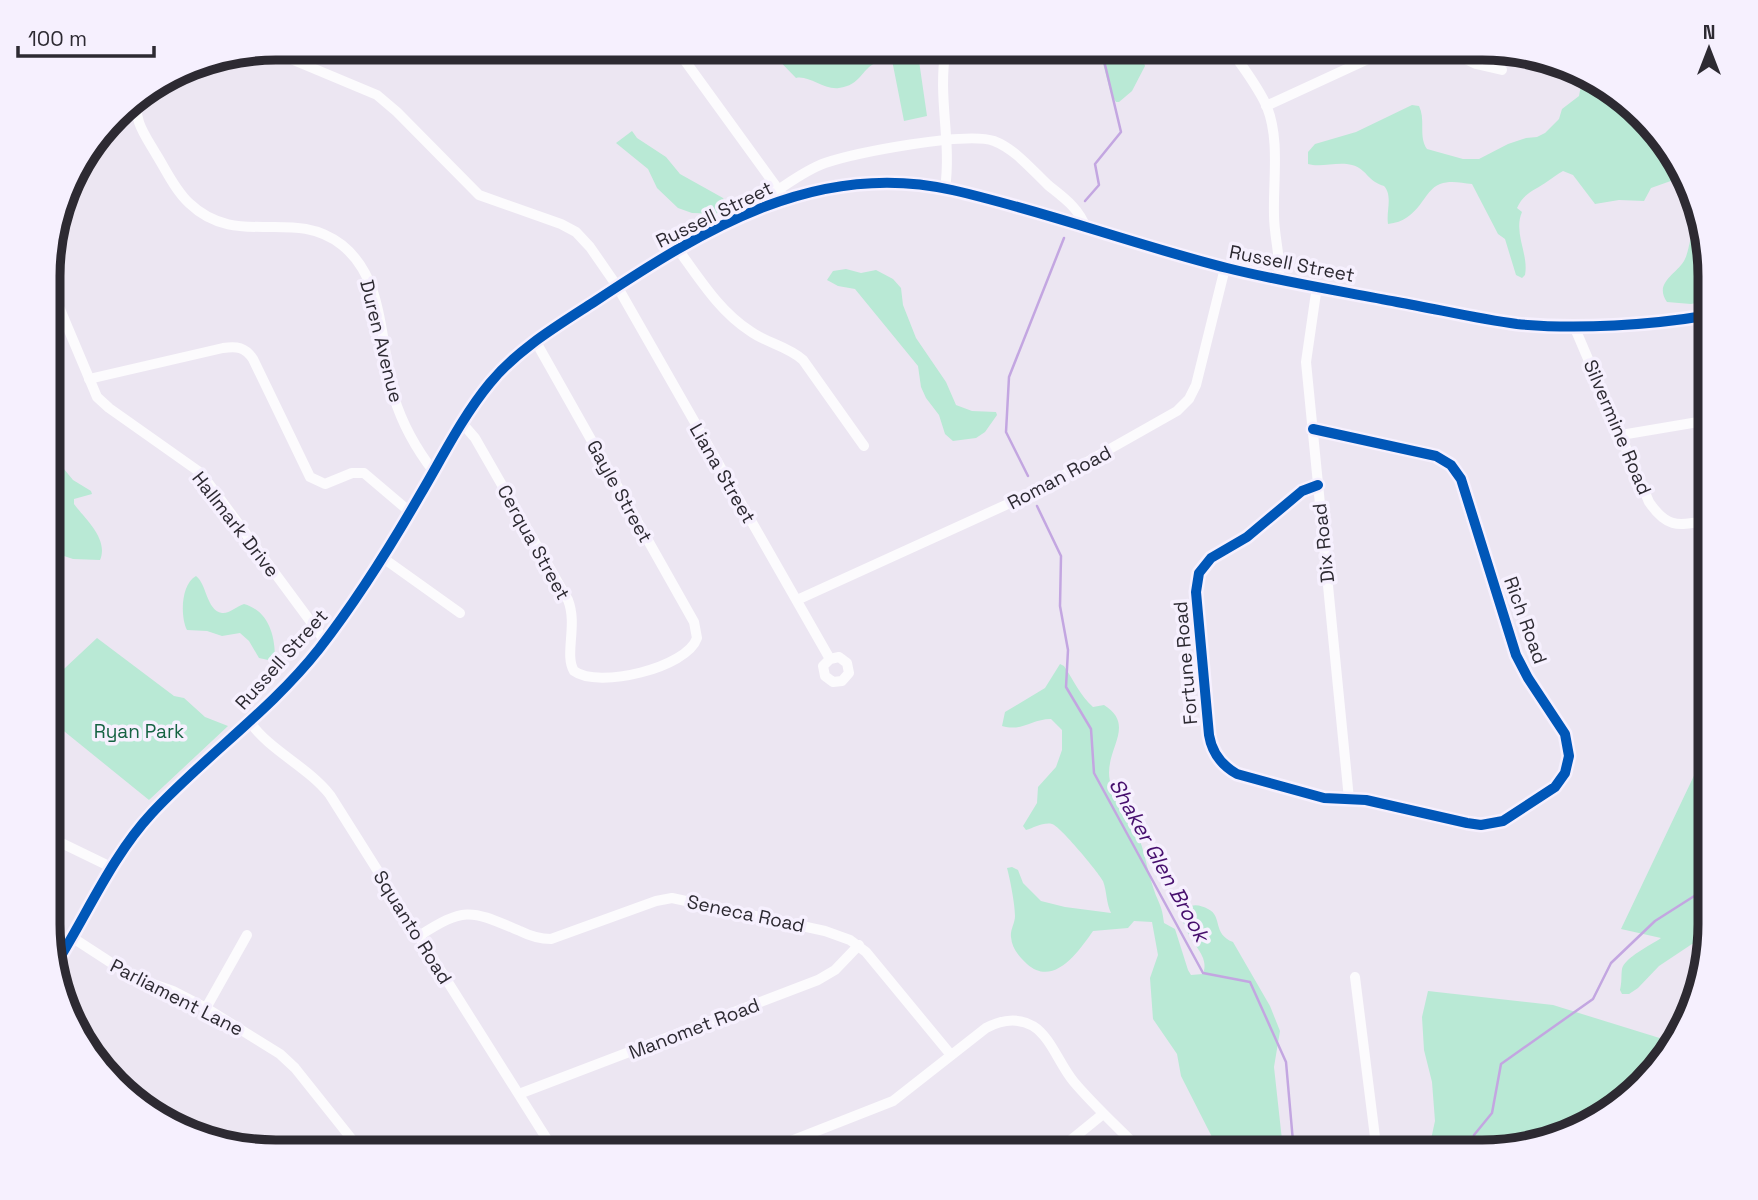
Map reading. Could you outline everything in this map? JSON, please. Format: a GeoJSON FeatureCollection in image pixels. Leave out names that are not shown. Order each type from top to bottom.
{"type":"FeatureCollection","features":[{"type":"Feature","properties":{"kind":"street"},"geometry":{"type":"LineString","coordinates":[[293,60],[377,95],[479,195],[561,225],[580,235],[617,286]]}},
{"type":"Feature","properties":{"kind":"street"},"geometry":{"type":"LineString","coordinates":[[684,60],[781,194],[807,172],[829,162],[948,140],[980,138],[1008,149],[1076,208],[1086,228]]}},
{"type":"Feature","properties":{"kind":"street"},"geometry":{"type":"LineString","coordinates":[[945,60],[942,94],[949,165],[946,189]]}},
{"type":"Feature","properties":{"kind":"street"},"geometry":{"type":"LineString","coordinates":[[1237,60],[1266,106],[1274,149],[1274,214],[1280,259],[1279,279]]}},
{"type":"Feature","properties":{"kind":"street"},"geometry":{"type":"LineString","coordinates":[[1266,106],[1366,60]]}},
{"type":"Feature","properties":{"kind":"street"},"geometry":{"type":"LineString","coordinates":[[1468,60],[1502,70]]}},
{"type":"Feature","properties":{"kind":"street","name":"Duren Avenue"},"geometry":{"type":"LineString","coordinates":[[136,110],[142,132],[180,193],[194,207],[216,221],[230,226],[292,226],[317,231],[344,247],[362,266],[374,294],[397,405],[411,435],[434,472]]}},
{"type":"Feature","properties":{"kind":"street","name":"Russell Street"},"geometry":{"type":"LineString","coordinates":[[62,955],[135,833],[153,812],[280,691],[325,641],[350,608],[383,558],[462,423],[493,379],[515,357],[617,286],[677,248],[781,194],[898,183],[946,189],[1226,268],[1508,323],[1574,326],[1698,316]]}},
{"type":"Feature","properties":{"kind":"street"},"geometry":{"type":"LineString","coordinates":[[677,248],[733,319],[754,334],[803,360],[864,446]]}},
{"type":"Feature","properties":{"kind":"street","name":"Roman Road"},"geometry":{"type":"LineString","coordinates":[[797,600],[1032,493],[1177,411],[1189,399],[1196,385],[1226,268]]}},
{"type":"Feature","properties":{"kind":"street","name":"Liana Street"},"geometry":{"type":"LineString","coordinates":[[617,286],[830,659]]}},
{"type":"Feature","properties":{"kind":"street","name":"Dix Road"},"geometry":{"type":"LineString","coordinates":[[1317,286],[1306,357],[1349,799]]}},
{"type":"Feature","properties":{"kind":"street","name":"Hallmark Drive"},"geometry":{"type":"LineString","coordinates":[[60,309],[97,397],[204,477],[325,641]]}},
{"type":"Feature","properties":{"kind":"street","name":"Silvermine Road"},"geometry":{"type":"LineString","coordinates":[[1574,326],[1650,502],[1663,519],[1675,524],[1698,521]]}},
{"type":"Feature","properties":{"kind":"street","name":"Gayle Street"},"geometry":{"type":"LineString","coordinates":[[536,342],[694,622],[697,633],[695,643],[680,658],[648,670],[597,677],[574,671]]}},
{"type":"Feature","properties":{"kind":"street"},"geometry":{"type":"LineString","coordinates":[[89,379],[223,348],[244,349],[255,363],[310,477],[325,484],[353,472],[365,473],[410,512]]}},
{"type":"Feature","properties":{"kind":"street"},"geometry":{"type":"LineString","coordinates":[[1621,435],[1698,422]]}},
{"type":"Feature","properties":{"kind":"street","name":"Cerqua Street"},"geometry":{"type":"LineString","coordinates":[[462,423],[475,438],[568,600],[573,623],[570,661],[574,671]]}},
{"type":"Feature","properties":{"kind":"street","name":"Rich Road"},"geometry":{"type":"LineString","coordinates":[[1313,429],[1436,456],[1455,470],[1463,485],[1516,655],[1562,729],[1569,750],[1567,767],[1555,787],[1515,814],[1496,823],[1474,824],[1366,800],[1349,799]]}},
{"type":"Feature","properties":{"kind":"street","name":"Fortune Road"},"geometry":{"type":"LineString","coordinates":[[1318,485],[1302,491],[1247,537],[1211,558],[1197,577],[1195,588],[1209,735],[1216,755],[1225,766],[1237,774],[1324,798],[1349,799]]}},
{"type":"Feature","properties":{"kind":"street"},"geometry":{"type":"LineString","coordinates":[[383,558],[460,613]]}},
{"type":"Feature","properties":{"kind":"street","name":"Squanto Road"},"geometry":{"type":"LineString","coordinates":[[249,721],[261,736],[322,786],[548,1140]]}},
{"type":"Feature","properties":{"kind":"street"},"geometry":{"type":"LineString","coordinates":[[60,842],[113,868]]}},
{"type":"Feature","properties":{"kind":"street","name":"Seneca Road"},"geometry":{"type":"LineString","coordinates":[[419,936],[447,918],[470,913],[485,916],[537,938],[555,939],[656,901],[672,898],[829,932],[859,945],[951,1055]]}},
{"type":"Feature","properties":{"kind":"street"},"geometry":{"type":"LineString","coordinates":[[206,1008],[247,935]]}},
{"type":"Feature","properties":{"kind":"street","name":"Parliament Lane"},"geometry":{"type":"LineString","coordinates":[[73,938],[133,977],[173,991],[206,1008],[288,1060],[352,1140]]}},
{"type":"Feature","properties":{"kind":"street","name":"Manomet Road"},"geometry":{"type":"LineString","coordinates":[[519,1094],[818,980],[835,970],[859,945]]}},
{"type":"Feature","properties":{"kind":"street"},"geometry":{"type":"LineString","coordinates":[[1355,977],[1375,1140]]}},
{"type":"Feature","properties":{"kind":"street"},"geometry":{"type":"LineString","coordinates":[[796,1140],[893,1101],[994,1024],[1007,1020],[1025,1023],[1044,1035],[1066,1072],[1130,1140]]}},
{"type":"Feature","properties":{"kind":"street"},"geometry":{"type":"LineString","coordinates":[[1071,1140],[1104,1114]]}},
{"type":"Feature","properties":{"kind":"green space"},"geometry":{"type":"Polygon","coordinates":[[[779,60],[892,60],[875,63],[852,84],[839,88],[796,78],[779,60]]]}},
{"type":"Feature","properties":{"kind":"green space"},"geometry":{"type":"Polygon","coordinates":[[[892,60],[919,60],[927,116],[904,121],[892,60]]]}},
{"type":"Feature","properties":{"kind":"green space"},"geometry":{"type":"Polygon","coordinates":[[[1102,60],[1143,60],[1145,66],[1132,91],[1119,102],[1116,102],[1111,94],[1102,60]]]}},
{"type":"Feature","properties":{"kind":"green space"},"geometry":{"type":"Polygon","coordinates":[[[1581,84],[1614,104],[1654,144],[1676,179],[1651,188],[1644,201],[1619,200],[1595,204],[1573,175],[1563,171],[1559,173],[1527,195],[1517,208],[1522,212],[1519,228],[1526,267],[1522,278],[1516,275],[1505,239],[1498,234],[1472,184],[1440,184],[1429,192],[1414,212],[1399,222],[1388,224],[1389,199],[1384,186],[1352,165],[1308,164],[1308,152],[1315,144],[1356,132],[1412,105],[1419,106],[1421,111],[1423,139],[1427,149],[1463,159],[1479,159],[1508,144],[1545,133],[1559,119],[1562,109],[1579,96],[1581,84]]]}},
{"type":"Feature","properties":{"kind":"green space"},"geometry":{"type":"Polygon","coordinates":[[[632,131],[637,138],[666,157],[680,174],[723,198],[730,211],[725,214],[692,213],[678,208],[657,188],[648,169],[616,143],[632,131]]]}},
{"type":"Feature","properties":{"kind":"green space"},"geometry":{"type":"Polygon","coordinates":[[[1693,231],[1697,247],[1698,303],[1667,302],[1663,289],[1685,259],[1693,231]]]}},
{"type":"Feature","properties":{"kind":"green space"},"geometry":{"type":"Polygon","coordinates":[[[846,269],[861,273],[876,270],[893,279],[901,288],[903,305],[916,338],[946,382],[956,405],[972,411],[996,412],[997,415],[985,432],[976,438],[953,441],[945,434],[939,415],[921,387],[918,366],[855,289],[838,286],[827,280],[833,271],[846,269]]]}},
{"type":"Feature","properties":{"kind":"green space"},"geometry":{"type":"Polygon","coordinates":[[[60,464],[73,480],[91,491],[92,494],[74,499],[74,504],[99,537],[101,544],[100,560],[73,559],[60,555],[60,464]]]}},
{"type":"Feature","properties":{"kind":"green space"},"geometry":{"type":"Polygon","coordinates":[[[196,576],[217,611],[227,612],[244,604],[259,612],[272,632],[275,658],[273,661],[259,658],[249,641],[240,633],[222,636],[207,631],[187,630],[183,617],[183,601],[187,586],[196,576]]]}},
{"type":"Feature","properties":{"kind":"green space","name":"Ryan Park"},"geometry":{"type":"Polygon","coordinates":[[[97,638],[174,696],[184,698],[205,717],[228,726],[149,800],[60,728],[60,673],[97,638]]]}},
{"type":"Feature","properties":{"kind":"green space"},"geometry":{"type":"Polygon","coordinates":[[[1060,664],[1093,707],[1104,705],[1114,714],[1119,732],[1110,764],[1112,788],[1137,833],[1164,923],[1175,929],[1191,975],[1203,974],[1204,962],[1184,925],[1183,913],[1187,908],[1198,906],[1213,912],[1222,934],[1233,942],[1270,1006],[1280,1031],[1274,1067],[1282,1140],[1212,1140],[1181,1076],[1177,1054],[1153,1019],[1150,978],[1158,955],[1152,922],[1134,921],[1128,928],[1093,931],[1073,957],[1047,972],[1027,964],[1013,945],[1011,934],[1015,911],[1007,868],[1018,870],[1023,883],[1041,901],[1111,913],[1103,881],[1056,826],[1042,824],[1026,830],[1023,826],[1037,803],[1038,787],[1056,767],[1062,750],[1062,730],[1051,719],[1016,727],[1002,726],[1005,712],[1045,688],[1060,664]]]}},
{"type":"Feature","properties":{"kind":"green space"},"geometry":{"type":"Polygon","coordinates":[[[1698,767],[1697,945],[1692,944],[1659,966],[1629,994],[1622,994],[1620,990],[1624,965],[1661,938],[1621,929],[1698,767]]]}},
{"type":"Feature","properties":{"kind":"green space"},"geometry":{"type":"Polygon","coordinates":[[[1428,991],[1553,1005],[1665,1040],[1613,1096],[1578,1118],[1552,1129],[1511,1139],[1431,1140],[1435,1121],[1432,1082],[1424,1050],[1422,1017],[1428,991]]]}},
{"type":"Feature","properties":{"kind":"waterway","name":"Shaker Glen Brook"},"geometry":{"type":"LineString","coordinates":[[1085,201],[1099,185],[1095,164],[1121,132],[1104,60]]}},
{"type":"Feature","properties":{"kind":"waterway","name":"Shaker Glen Brook"},"geometry":{"type":"LineString","coordinates":[[1028,476],[1006,432],[1009,377],[1064,238]]}},
{"type":"Feature","properties":{"kind":"waterway","name":"Shaker Glen Brook"},"geometry":{"type":"LineString","coordinates":[[1037,506],[1061,556],[1060,606],[1068,650],[1066,687],[1091,729],[1094,773],[1203,973],[1250,982],[1286,1062],[1293,1140]]}},
{"type":"Feature","properties":{"kind":"waterway","name":"Shaker Glen Brook"},"geometry":{"type":"LineString","coordinates":[[1473,1140],[1474,1135],[1492,1113],[1501,1064],[1593,999],[1611,963],[1655,921],[1698,894]]}},
{"type":"Feature","properties":{"kind":"cycle path"},"geometry":{"type":"LineString","coordinates":[[62,954],[111,868],[137,830],[172,792],[280,692],[333,631],[384,555],[470,410],[501,371],[539,339],[635,275],[719,227],[763,207],[808,193],[854,184],[902,183],[987,198],[1248,273],[1502,322],[1540,326],[1589,326],[1639,324],[1698,317]]}},
{"type":"Feature","properties":{"kind":"cycle path"},"geometry":{"type":"LineString","coordinates":[[1313,429],[1436,456],[1451,465],[1461,479],[1516,655],[1565,734],[1569,756],[1565,773],[1555,787],[1503,821],[1481,825],[1366,800],[1324,798],[1237,774],[1218,758],[1209,735],[1196,592],[1199,573],[1211,558],[1247,537],[1302,491],[1318,485]]}}]}
